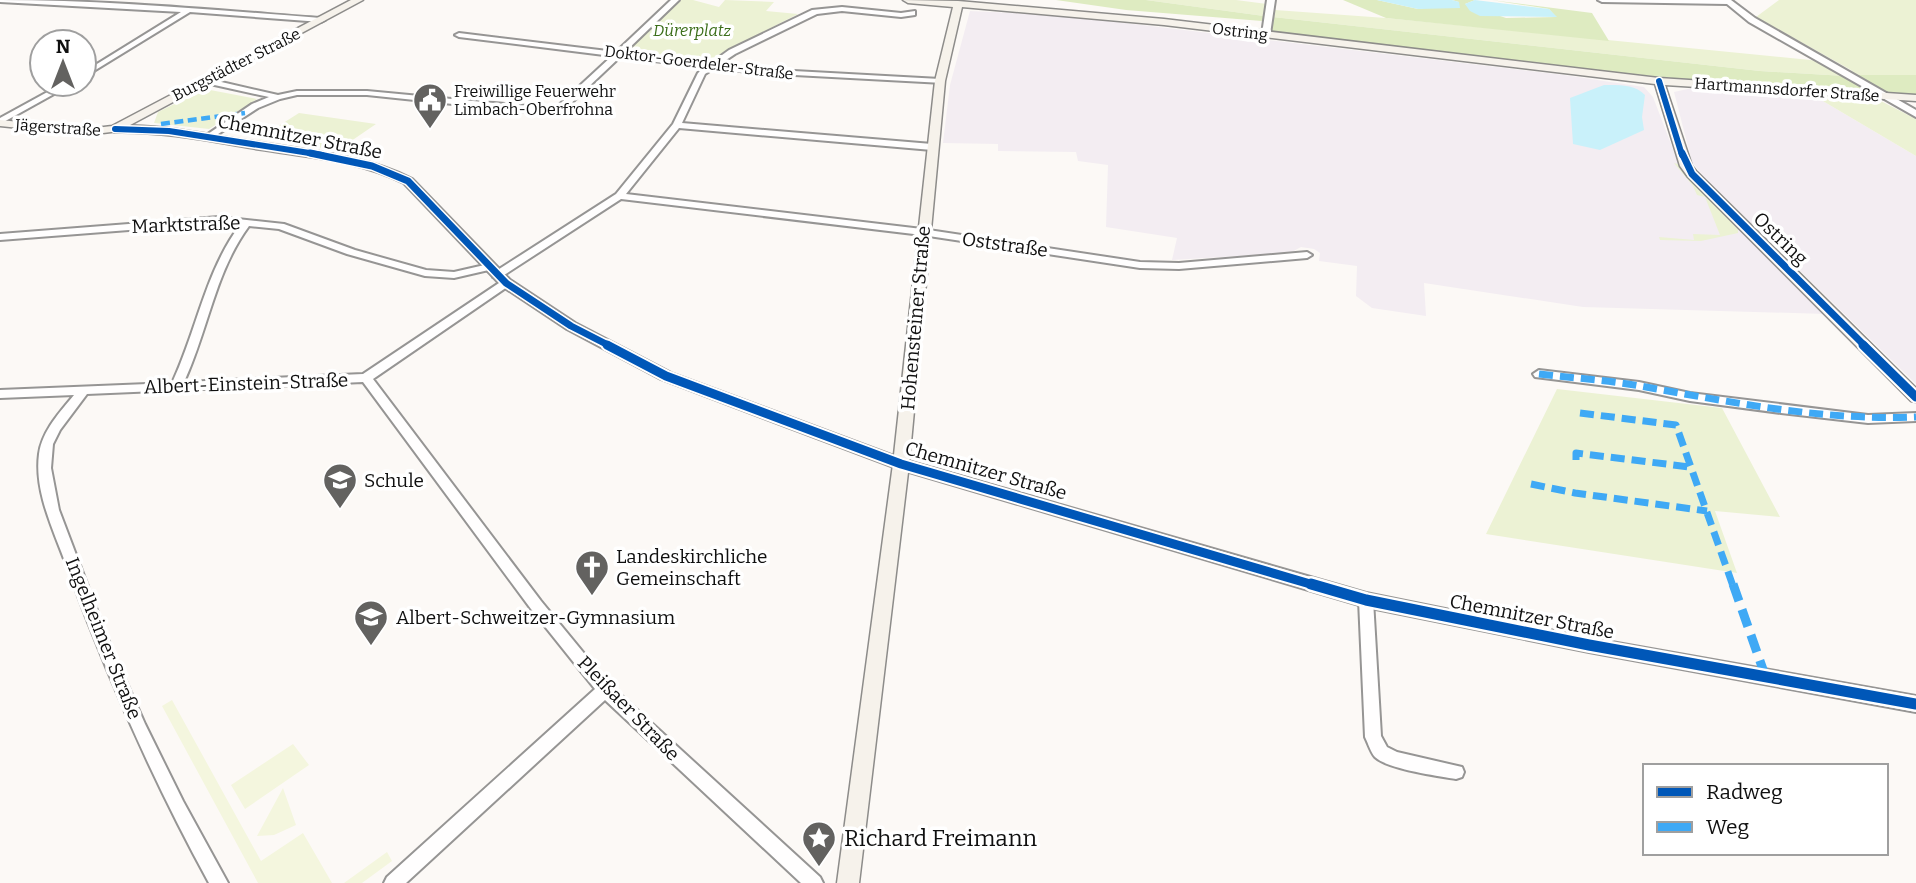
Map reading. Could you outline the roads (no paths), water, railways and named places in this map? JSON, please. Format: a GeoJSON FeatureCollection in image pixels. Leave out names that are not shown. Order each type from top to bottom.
{"type":"FeatureCollection","features":[{"type":"Feature","properties":{"kind":"main road","name":"Burgstädter Straße"},"geometry":{"type":"LineString","coordinates":[[115,129],[358,0]]}},
{"type":"Feature","properties":{"kind":"main road","name":"Ostring"},"geometry":{"type":"LineString","coordinates":[[908,0],[1109,16],[1659,81],[1686,166],[1692,174],[1916,397]]}},
{"type":"Feature","properties":{"kind":"main road","name":"Hohensteiner Straße"},"geometry":{"type":"LineString","coordinates":[[848,883],[901,464],[922,232],[940,80],[958,4]]}},
{"type":"Feature","properties":{"kind":"main road","name":"Hartmannsdorfer Straße"},"geometry":{"type":"LineString","coordinates":[[1659,81],[1916,97]]}},
{"type":"Feature","properties":{"kind":"main road","name":"Jägerstraße"},"geometry":{"type":"LineString","coordinates":[[0,122],[93,132],[115,129]]}},
{"type":"Feature","properties":{"kind":"street"},"geometry":{"type":"LineString","coordinates":[[0,0],[72,2],[321,20]]}},
{"type":"Feature","properties":{"kind":"street"},"geometry":{"type":"LineString","coordinates":[[209,136],[255,106],[278,97],[306,93],[367,93],[547,111],[562,107],[675,0]]}},
{"type":"Feature","properties":{"kind":"street"},"geometry":{"type":"LineString","coordinates":[[1266,34],[1271,0]]}},
{"type":"Feature","properties":{"kind":"street"},"geometry":{"type":"LineString","coordinates":[[1602,0],[1727,1],[1752,20],[1916,114]]}},
{"type":"Feature","properties":{"kind":"street"},"geometry":{"type":"LineString","coordinates":[[711,66],[732,52],[815,12],[842,9],[901,15],[912,13]]}},
{"type":"Feature","properties":{"kind":"street"},"geometry":{"type":"LineString","coordinates":[[98,66],[190,10]]}},
{"type":"Feature","properties":{"kind":"street","name":"Doktor-Goerdeler-Straße"},"geometry":{"type":"LineString","coordinates":[[459,35],[711,66],[940,80]]}},
{"type":"Feature","properties":{"kind":"street","name":"Albert-Einstein-Straße"},"geometry":{"type":"LineString","coordinates":[[0,394],[366,378],[497,275],[619,196],[677,125],[702,73],[711,66]]}},
{"type":"Feature","properties":{"kind":"street"},"geometry":{"type":"LineString","coordinates":[[204,80],[278,97]]}},
{"type":"Feature","properties":{"kind":"street"},"geometry":{"type":"LineString","coordinates":[[0,122],[43,98]]}},
{"type":"Feature","properties":{"kind":"street"},"geometry":{"type":"LineString","coordinates":[[677,125],[932,147]]}},
{"type":"Feature","properties":{"kind":"street","name":"Chemnitzer Straße"},"geometry":{"type":"LineString","coordinates":[[115,129],[133,128],[209,136],[333,156],[388,170],[408,181],[497,275],[571,326],[667,376],[901,464],[1366,600],[1576,643],[1916,704]]}},
{"type":"Feature","properties":{"kind":"street","name":"Oststraße"},"geometry":{"type":"LineString","coordinates":[[619,196],[922,232],[1140,265],[1179,266],[1307,255]]}},
{"type":"Feature","properties":{"kind":"street","name":"Marktstraße"},"geometry":{"type":"LineString","coordinates":[[0,237],[199,220],[247,222],[281,226],[351,252],[425,273],[497,275]]}},
{"type":"Feature","properties":{"kind":"street"},"geometry":{"type":"LineString","coordinates":[[177,385],[189,362],[218,266],[247,222]]}},
{"type":"Feature","properties":{"kind":"street"},"geometry":{"type":"LineString","coordinates":[[1539,374],[1639,386],[1690,397],[1868,419],[1916,417]]}},
{"type":"Feature","properties":{"kind":"street","name":"Pleißaer Straße"},"geometry":{"type":"LineString","coordinates":[[366,378],[536,606],[605,690],[814,883]]}},
{"type":"Feature","properties":{"kind":"street","name":"Ingelheimer Straße"},"geometry":{"type":"LineString","coordinates":[[84,390],[51,435],[45,452],[47,492],[104,649],[166,783],[219,883]]}},
{"type":"Feature","properties":{"kind":"street"},"geometry":{"type":"LineString","coordinates":[[1366,600],[1373,737],[1381,752],[1395,759],[1456,772]]}},
{"type":"Feature","properties":{"kind":"street"},"geometry":{"type":"LineString","coordinates":[[393,883],[605,690]]}},
{"type":"Feature","properties":{"kind":"water"},"geometry":{"type":"Polygon","coordinates":[[[1377,0],[1452,0],[1459,2],[1460,8],[1418,9],[1377,0]]]}},
{"type":"Feature","properties":{"kind":"water"},"geometry":{"type":"Polygon","coordinates":[[[1475,0],[1549,9],[1557,17],[1480,16],[1470,11],[1465,4],[1475,0]]]}},
{"type":"Feature","properties":{"kind":"water"},"geometry":{"type":"Polygon","coordinates":[[[1604,85],[1631,87],[1645,95],[1642,117],[1644,130],[1600,150],[1573,144],[1570,98],[1604,85]]]}},
{"type":"Feature","properties":{"kind":"place","name":"Freiwillige Feuerwehr Limbach-Oberfrohna"},"geometry":{"type":"Point","coordinates":[430,130]}},
{"type":"Feature","properties":{"kind":"place","name":"Schule"},"geometry":{"type":"Point","coordinates":[340,510]}},
{"type":"Feature","properties":{"kind":"place","name":"Landeskirchliche Gemeinschaft"},"geometry":{"type":"Point","coordinates":[592,597]}},
{"type":"Feature","properties":{"kind":"place","name":"Albert-Schweitzer-Gymnasium"},"geometry":{"type":"Point","coordinates":[371,647]}},
{"type":"Feature","properties":{"kind":"place","name":"Richard Freimann"},"geometry":{"type":"Point","coordinates":[819,868]}},
{"type":"Feature","properties":{"kind":"park label","name":"Dürerplatz"},"geometry":{"type":"Point","coordinates":[692,30]}}]}
